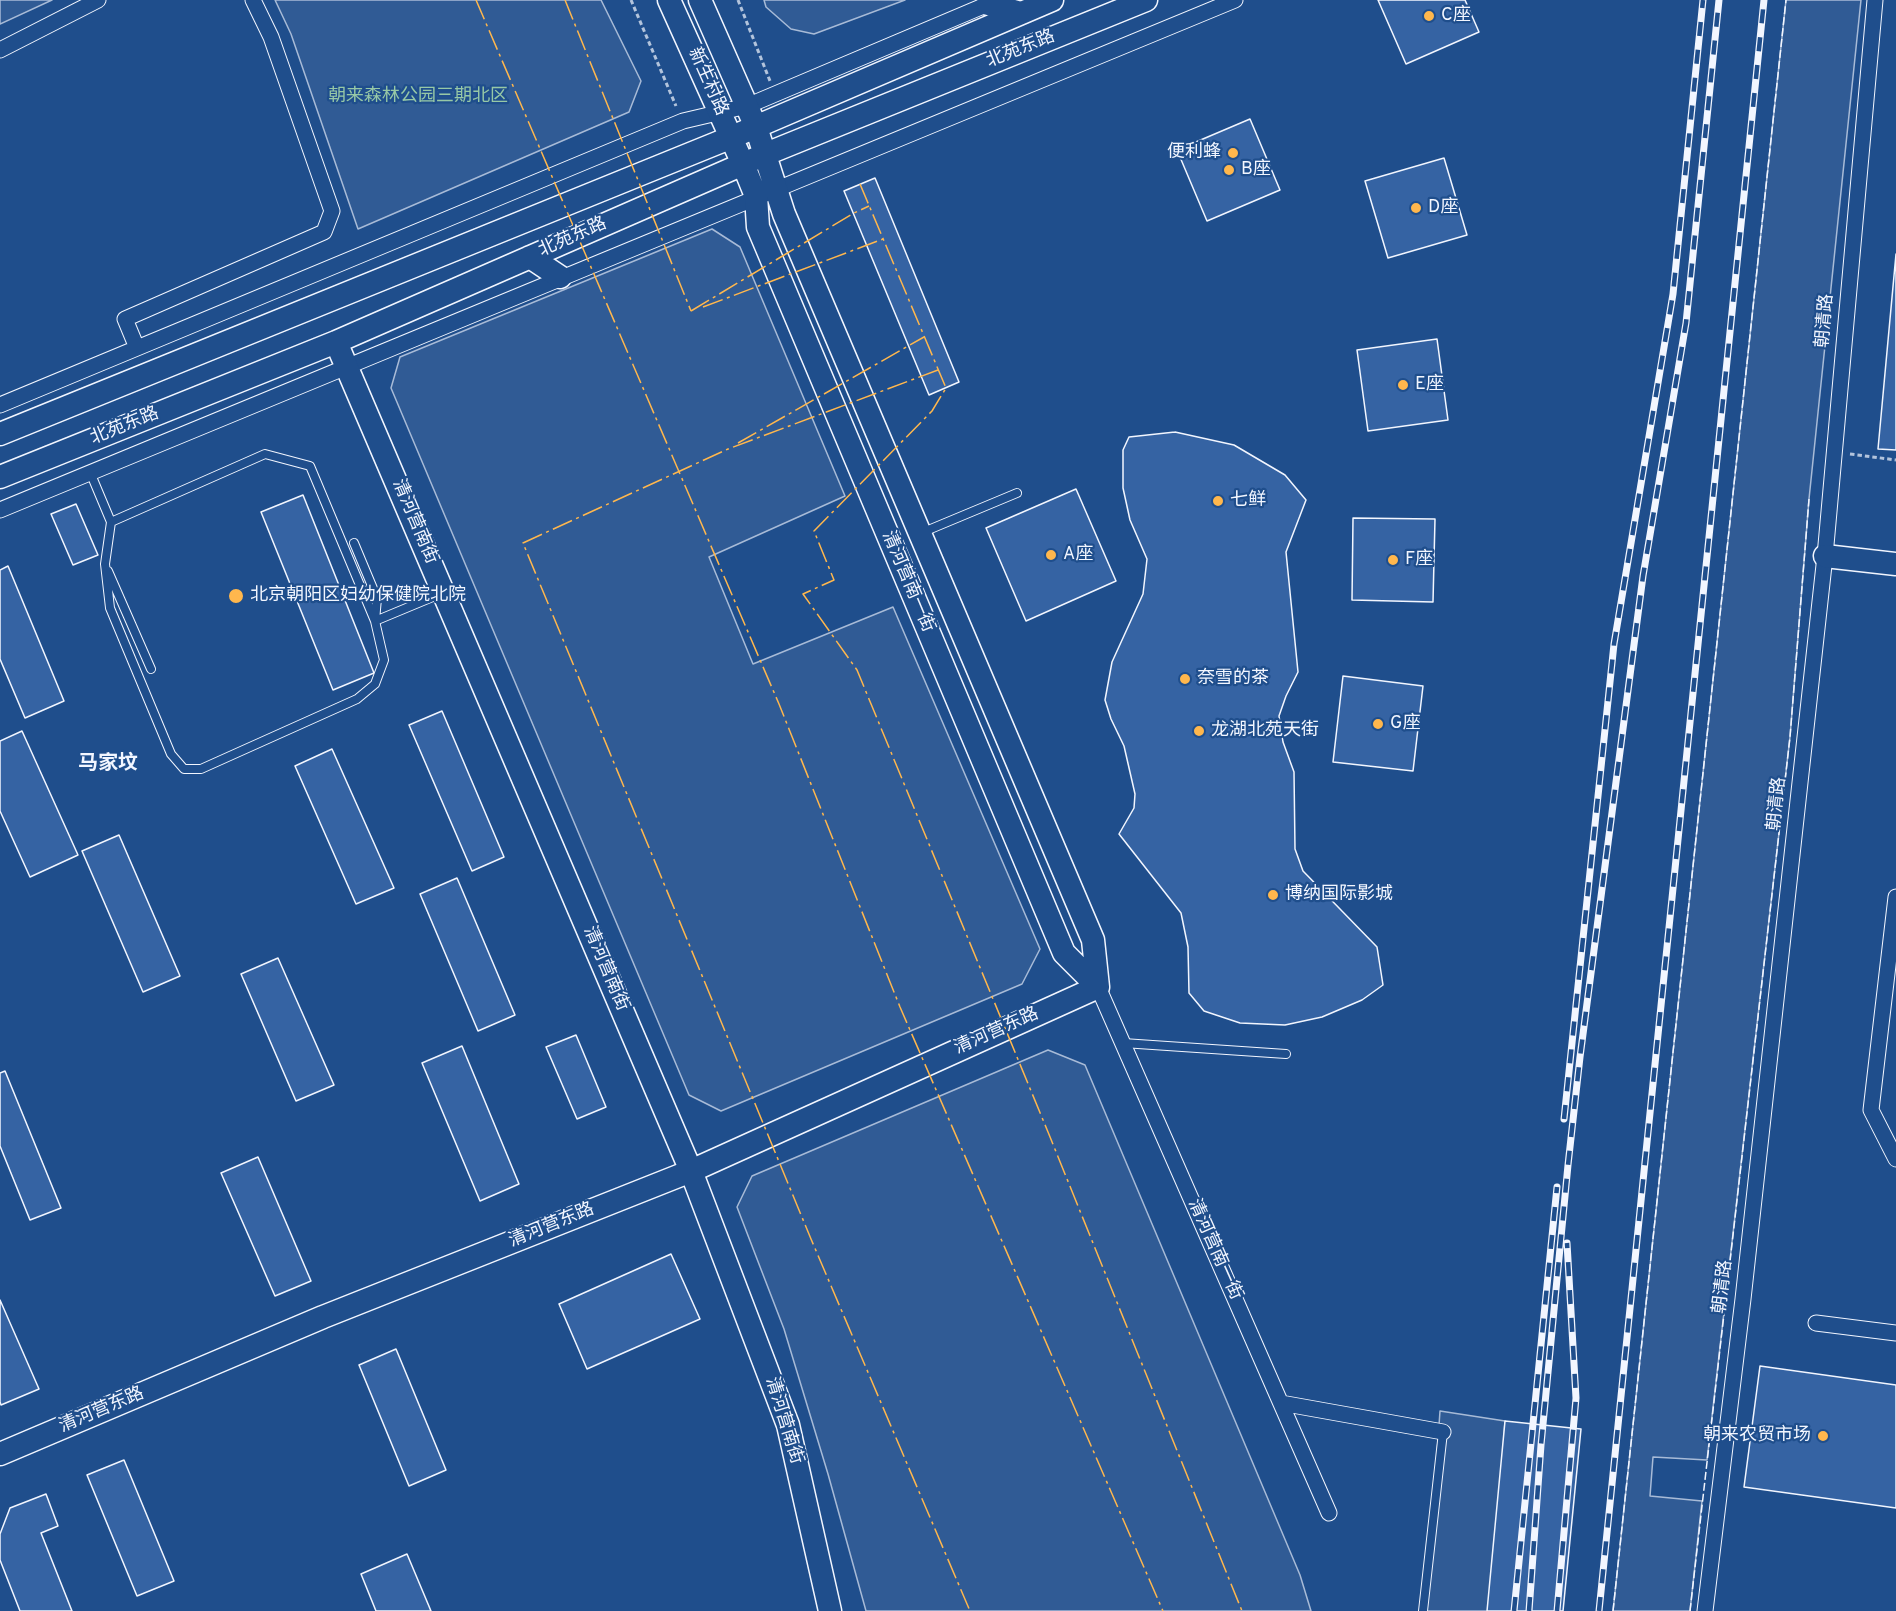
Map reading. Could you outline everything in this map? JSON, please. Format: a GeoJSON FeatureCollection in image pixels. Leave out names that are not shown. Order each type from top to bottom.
{"type":"FeatureCollection","features":[{"type":"Feature","properties":{"kind":"street"},"geometry":{"type":"LineString","coordinates":[[0,50],[98,0]]}},
{"type":"Feature","properties":{"kind":"street"},"geometry":{"type":"LineString","coordinates":[[137,348],[125,319],[324,232],[332,210],[271,37],[253,0]]}},
{"type":"Feature","properties":{"kind":"street","name":"新生村路"},"geometry":{"type":"LineString","coordinates":[[669,0],[743,164]]}},
{"type":"Feature","properties":{"kind":"street","name":"新生村路"},"geometry":{"type":"LineString","coordinates":[[700,0],[766,154]]}},
{"type":"Feature","properties":{"kind":"street","name":"北苑东路"},"geometry":{"type":"LineString","coordinates":[[0,434],[732,137],[1052,0]]}},
{"type":"Feature","properties":{"kind":"street","name":"北苑东路"},"geometry":{"type":"LineString","coordinates":[[0,477],[336,342],[766,154],[1146,0]]}},
{"type":"Feature","properties":{"kind":"street"},"geometry":{"type":"LineString","coordinates":[[0,510],[1235,0]]}},
{"type":"Feature","properties":{"kind":"street","name":"朝清路"},"geometry":{"type":"LineString","coordinates":[[1705,1611],[1743,1299],[1825,556],[1875,0]]}},
{"type":"Feature","properties":{"kind":"street"},"geometry":{"type":"LineString","coordinates":[[0,405],[683,121],[747,106],[988,4],[1021,13]]}},
{"type":"Feature","properties":{"kind":"street","name":"清河营南一街"},"geometry":{"type":"LineString","coordinates":[[766,154],[784,214],[1093,940],[1098,987],[1329,1513]]}},
{"type":"Feature","properties":{"kind":"street","name":"清河营南一街"},"geometry":{"type":"LineString","coordinates":[[743,164],[756,196],[758,227],[1064,953],[1098,987]]}},
{"type":"Feature","properties":{"kind":"street"},"geometry":{"type":"LineString","coordinates":[[530,257],[560,277]]}},
{"type":"Feature","properties":{"kind":"street","name":"清河营南街"},"geometry":{"type":"LineString","coordinates":[[336,342],[691,1171],[789,1425],[830,1611]]}},
{"type":"Feature","properties":{"kind":"street"},"geometry":{"type":"LineString","coordinates":[[1825,556],[1896,564]]}},
{"type":"Feature","properties":{"kind":"street"},"geometry":{"type":"LineString","coordinates":[[1896,897],[1892,960],[1871,1110],[1896,1159]]}},
{"type":"Feature","properties":{"kind":"street","name":"清河营东路"},"geometry":{"type":"LineString","coordinates":[[0,1454],[322,1317],[691,1171],[1098,987]]}},
{"type":"Feature","properties":{"kind":"street"},"geometry":{"type":"LineString","coordinates":[[1816,1323],[1896,1333]]}},
{"type":"Feature","properties":{"kind":"street"},"geometry":{"type":"LineString","coordinates":[[1281,1403],[1443,1432]]}},
{"type":"Feature","properties":{"kind":"lane"},"geometry":{"type":"LineString","coordinates":[[90,472],[111,522],[105,564],[110,608],[171,754],[184,769],[201,769],[357,699],[375,684],[384,660],[375,621],[310,466],[265,454],[111,522]]}},
{"type":"Feature","properties":{"kind":"lane"},"geometry":{"type":"LineString","coordinates":[[920,533],[1017,493]]}},
{"type":"Feature","properties":{"kind":"lane"},"geometry":{"type":"LineString","coordinates":[[354,543],[377,598],[375,621]]}},
{"type":"Feature","properties":{"kind":"lane"},"geometry":{"type":"LineString","coordinates":[[105,564],[151,669]]}},
{"type":"Feature","properties":{"kind":"lane"},"geometry":{"type":"LineString","coordinates":[[375,621],[444,592]]}},
{"type":"Feature","properties":{"kind":"lane"},"geometry":{"type":"LineString","coordinates":[[1124,1043],[1286,1054]]}},
{"type":"Feature","properties":{"kind":"lane"},"geometry":{"type":"LineString","coordinates":[[1423,1611],[1443,1432]]}},
{"type":"Feature","properties":{"kind":"path"},"geometry":{"type":"LineString","coordinates":[[1834,452],[1896,460]]}},
{"type":"Feature","properties":{"kind":"shaded area"},"geometry":{"type":"Polygon","coordinates":[[[0,0],[52,0],[0,24],[0,0]]]}},
{"type":"Feature","properties":{"kind":"shaded area","name":"朝来森林公园三期北区"},"geometry":{"type":"Polygon","coordinates":[[[275,0],[601,0],[641,81],[629,112],[358,229],[291,34],[275,0]]]}},
{"type":"Feature","properties":{"kind":"shaded area"},"geometry":{"type":"Polygon","coordinates":[[[764,0],[905,0],[814,34],[791,29],[766,7],[764,0]]]}},
{"type":"Feature","properties":{"kind":"shaded area"},"geometry":{"type":"Polygon","coordinates":[[[1786,0],[1861,0],[1809,499],[1790,737],[1707,1460],[1653,1457],[1650,1496],[1702,1501],[1690,1611],[1613,1611],[1786,0]]]}},
{"type":"Feature","properties":{"kind":"shaded area"},"geometry":{"type":"Polygon","coordinates":[[[712,229],[740,247],[845,496],[709,557],[753,664],[893,607],[1040,949],[1022,984],[721,1111],[689,1095],[391,388],[400,357],[712,229]]]}},
{"type":"Feature","properties":{"kind":"shaded area"},"geometry":{"type":"Polygon","coordinates":[[[1048,1050],[1085,1065],[1300,1575],[1311,1611],[866,1611],[784,1329],[737,1207],[752,1176],[1048,1050]]]}},
{"type":"Feature","properties":{"kind":"shaded area"},"geometry":{"type":"Polygon","coordinates":[[[1440,1411],[1505,1421],[1492,1611],[1426,1611],[1440,1411]]]}},
{"type":"Feature","properties":{"kind":"building","name":"C座"},"geometry":{"type":"Polygon","coordinates":[[[1378,0],[1465,0],[1479,32],[1406,64],[1378,0]]]}},
{"type":"Feature","properties":{"kind":"building","name":"B座"},"geometry":{"type":"Polygon","coordinates":[[[1250,119],[1280,190],[1207,221],[1177,150],[1250,119]]]}},
{"type":"Feature","properties":{"kind":"building","name":"D座"},"geometry":{"type":"Polygon","coordinates":[[[1444,158],[1467,235],[1388,258],[1365,181],[1444,158]]]}},
{"type":"Feature","properties":{"kind":"building"},"geometry":{"type":"Polygon","coordinates":[[[875,178],[959,382],[929,395],[844,191],[875,178]]]}},
{"type":"Feature","properties":{"kind":"building"},"geometry":{"type":"Polygon","coordinates":[[[1896,254],[1896,450],[1878,449],[1896,254]]]}},
{"type":"Feature","properties":{"kind":"building","name":"E座"},"geometry":{"type":"Polygon","coordinates":[[[1437,339],[1448,420],[1368,431],[1357,350],[1437,339]]]}},
{"type":"Feature","properties":{"kind":"building","name":"龙湖北苑天街"},"geometry":{"type":"Polygon","coordinates":[[[1175,432],[1234,445],[1285,475],[1306,500],[1286,552],[1298,672],[1279,716],[1283,742],[1294,772],[1295,849],[1303,871],[1377,947],[1383,985],[1362,1000],[1322,1017],[1285,1025],[1240,1023],[1204,1011],[1189,993],[1188,947],[1181,913],[1119,834],[1134,808],[1135,794],[1124,746],[1105,700],[1112,662],[1143,594],[1147,559],[1130,520],[1123,488],[1123,450],[1129,437],[1175,432]]]}},
{"type":"Feature","properties":{"kind":"building","name":"A座"},"geometry":{"type":"Polygon","coordinates":[[[1076,489],[1116,581],[1026,621],[986,528],[1076,489]]]}},
{"type":"Feature","properties":{"kind":"building"},"geometry":{"type":"Polygon","coordinates":[[[303,495],[374,673],[333,690],[261,512],[303,495]]]}},
{"type":"Feature","properties":{"kind":"building"},"geometry":{"type":"Polygon","coordinates":[[[76,504],[98,555],[73,565],[51,514],[76,504]]]}},
{"type":"Feature","properties":{"kind":"building","name":"F座"},"geometry":{"type":"Polygon","coordinates":[[[1353,518],[1435,519],[1433,602],[1352,600],[1353,518]]]}},
{"type":"Feature","properties":{"kind":"building"},"geometry":{"type":"Polygon","coordinates":[[[8,566],[64,701],[25,718],[0,659],[0,570],[8,566]]]}},
{"type":"Feature","properties":{"kind":"building","name":"G座"},"geometry":{"type":"Polygon","coordinates":[[[1343,676],[1423,686],[1413,771],[1333,762],[1343,676]]]}},
{"type":"Feature","properties":{"kind":"building"},"geometry":{"type":"Polygon","coordinates":[[[442,711],[504,857],[472,871],[409,725],[442,711]]]}},
{"type":"Feature","properties":{"kind":"building"},"geometry":{"type":"Polygon","coordinates":[[[22,731],[78,855],[30,877],[0,811],[0,741],[22,731]]]}},
{"type":"Feature","properties":{"kind":"building"},"geometry":{"type":"Polygon","coordinates":[[[332,749],[394,888],[356,904],[295,766],[332,749]]]}},
{"type":"Feature","properties":{"kind":"building"},"geometry":{"type":"Polygon","coordinates":[[[119,835],[180,976],[143,992],[82,851],[119,835]]]}},
{"type":"Feature","properties":{"kind":"building"},"geometry":{"type":"Polygon","coordinates":[[[457,878],[515,1015],[478,1031],[420,894],[457,878]]]}},
{"type":"Feature","properties":{"kind":"building"},"geometry":{"type":"Polygon","coordinates":[[[278,958],[334,1085],[296,1101],[241,974],[278,958]]]}},
{"type":"Feature","properties":{"kind":"building"},"geometry":{"type":"Polygon","coordinates":[[[576,1035],[606,1107],[577,1119],[546,1047],[576,1035]]]}},
{"type":"Feature","properties":{"kind":"building"},"geometry":{"type":"Polygon","coordinates":[[[462,1046],[519,1184],[480,1201],[422,1063],[462,1046]]]}},
{"type":"Feature","properties":{"kind":"building"},"geometry":{"type":"Polygon","coordinates":[[[5,1071],[61,1208],[30,1220],[0,1146],[0,1073],[5,1071]]]}},
{"type":"Feature","properties":{"kind":"building"},"geometry":{"type":"Polygon","coordinates":[[[258,1157],[311,1281],[275,1296],[221,1173],[258,1157]]]}},
{"type":"Feature","properties":{"kind":"building"},"geometry":{"type":"Polygon","coordinates":[[[671,1254],[700,1319],[587,1369],[559,1304],[671,1254]]]}},
{"type":"Feature","properties":{"kind":"building"},"geometry":{"type":"Polygon","coordinates":[[[0,1300],[39,1389],[1,1405],[0,1402],[0,1300]]]}},
{"type":"Feature","properties":{"kind":"building"},"geometry":{"type":"Polygon","coordinates":[[[396,1349],[446,1470],[409,1486],[359,1365],[396,1349]]]}},
{"type":"Feature","properties":{"kind":"building","name":"朝来农贸市场"},"geometry":{"type":"Polygon","coordinates":[[[1760,1366],[1896,1385],[1896,1508],[1744,1487],[1760,1366]]]}},
{"type":"Feature","properties":{"kind":"building"},"geometry":{"type":"Polygon","coordinates":[[[1505,1421],[1581,1429],[1563,1611],[1487,1611],[1505,1421]]]}},
{"type":"Feature","properties":{"kind":"building"},"geometry":{"type":"Polygon","coordinates":[[[124,1460],[174,1581],[137,1596],[87,1475],[124,1460]]]}},
{"type":"Feature","properties":{"kind":"building"},"geometry":{"type":"Polygon","coordinates":[[[46,1494],[58,1526],[41,1533],[72,1611],[20,1611],[0,1560],[0,1534],[10,1508],[46,1494]]]}},
{"type":"Feature","properties":{"kind":"building"},"geometry":{"type":"Polygon","coordinates":[[[407,1554],[431,1611],[376,1611],[361,1574],[407,1554]]]}},
{"type":"Feature","properties":{"kind":"railway"},"geometry":{"type":"LineString","coordinates":[[1564,1119],[1614,644],[1673,294],[1703,0]]}},
{"type":"Feature","properties":{"kind":"railway"},"geometry":{"type":"LineString","coordinates":[[1529,1611],[1541,1445],[1580,1057],[1643,576],[1686,323],[1719,0]]}},
{"type":"Feature","properties":{"kind":"railway"},"geometry":{"type":"LineString","coordinates":[[1599,1611],[1764,0]]}},
{"type":"Feature","properties":{"kind":"railway"},"geometry":{"type":"LineString","coordinates":[[1514,1611],[1557,1187]]}},
{"type":"Feature","properties":{"kind":"railway"},"geometry":{"type":"LineString","coordinates":[[1557,1611],[1576,1398],[1567,1243]]}},
{"type":"Feature","properties":{"kind":"fence"},"geometry":{"type":"LineString","coordinates":[[1613,1611],[1786,0]]}},
{"type":"Feature","properties":{"kind":"fence"},"geometry":{"type":"LineString","coordinates":[[1690,1611],[1790,737],[1809,499]]}},
{"type":"Feature","properties":{"kind":"power"},"geometry":{"type":"LineString","coordinates":[[476,0],[779,704],[900,1007],[1163,1611]]}},
{"type":"Feature","properties":{"kind":"power"},"geometry":{"type":"LineString","coordinates":[[565,0],[691,311]]}},
{"type":"Feature","properties":{"kind":"power"},"geometry":{"type":"LineString","coordinates":[[860,184],[946,388],[932,411],[814,531],[834,580],[803,594],[857,670],[1048,1132],[1242,1611]]}},
{"type":"Feature","properties":{"kind":"power"},"geometry":{"type":"LineString","coordinates":[[691,311],[869,206]]}},
{"type":"Feature","properties":{"kind":"power"},"geometry":{"type":"LineString","coordinates":[[703,307],[883,239]]}},
{"type":"Feature","properties":{"kind":"power"},"geometry":{"type":"LineString","coordinates":[[738,443],[924,337]]}},
{"type":"Feature","properties":{"kind":"power"},"geometry":{"type":"LineString","coordinates":[[938,370],[728,449],[523,543],[811,1239],[970,1611]]}},
{"type":"Feature","properties":{"kind":"place","name":"C座"},"geometry":{"type":"Point","coordinates":[1429,16]}},
{"type":"Feature","properties":{"kind":"place","name":"便利蜂"},"geometry":{"type":"Point","coordinates":[1233,153]}},
{"type":"Feature","properties":{"kind":"place","name":"B座"},"geometry":{"type":"Point","coordinates":[1229,170]}},
{"type":"Feature","properties":{"kind":"place","name":"D座"},"geometry":{"type":"Point","coordinates":[1416,208]}},
{"type":"Feature","properties":{"kind":"place","name":"E座"},"geometry":{"type":"Point","coordinates":[1403,385]}},
{"type":"Feature","properties":{"kind":"place","name":"七鲜"},"geometry":{"type":"Point","coordinates":[1218,501]}},
{"type":"Feature","properties":{"kind":"place","name":"A座"},"geometry":{"type":"Point","coordinates":[1051,555]}},
{"type":"Feature","properties":{"kind":"place","name":"F座"},"geometry":{"type":"Point","coordinates":[1393,560]}},
{"type":"Feature","properties":{"kind":"place","name":"北京朝阳区妇幼保健院北院"},"geometry":{"type":"Point","coordinates":[236,596]}},
{"type":"Feature","properties":{"kind":"place","name":"奈雪的茶"},"geometry":{"type":"Point","coordinates":[1185,679]}},
{"type":"Feature","properties":{"kind":"place","name":"G座"},"geometry":{"type":"Point","coordinates":[1378,724]}},
{"type":"Feature","properties":{"kind":"place","name":"龙湖北苑天街"},"geometry":{"type":"Point","coordinates":[1199,731]}},
{"type":"Feature","properties":{"kind":"place","name":"博纳国际影城"},"geometry":{"type":"Point","coordinates":[1273,895]}},
{"type":"Feature","properties":{"kind":"place","name":"朝来农贸市场"},"geometry":{"type":"Point","coordinates":[1823,1436]}},
{"type":"Feature","properties":{"kind":"district","name":"马家坟"},"geometry":{"type":"Point","coordinates":[108,765]}}]}
